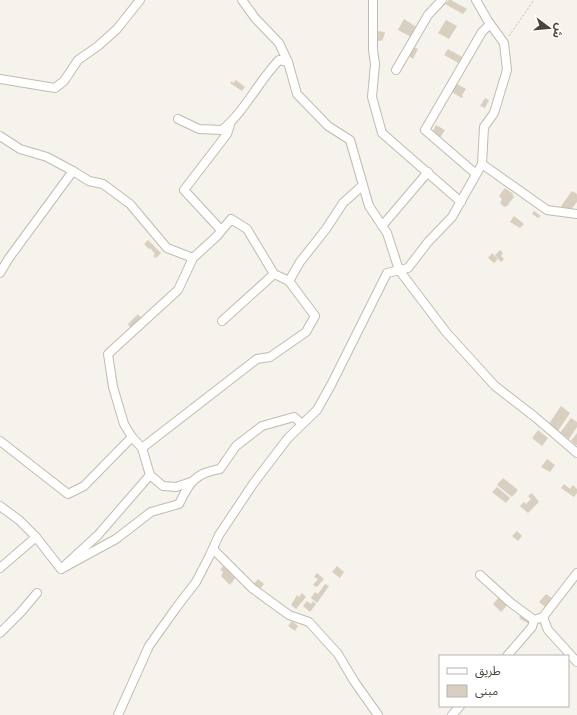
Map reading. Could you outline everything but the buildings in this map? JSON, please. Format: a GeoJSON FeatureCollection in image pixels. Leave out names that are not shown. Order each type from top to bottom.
{"type":"FeatureCollection","features":[{"type":"Feature","properties":{"kind":"street"},"geometry":{"type":"LineString","coordinates":[[0,79],[55,88],[64,80],[78,60],[98,46],[117,29],[140,0]]}},
{"type":"Feature","properties":{"kind":"street"},"geometry":{"type":"LineString","coordinates":[[242,0],[255,18],[279,43],[288,62],[297,94],[328,126],[350,140],[369,206],[387,233],[399,270],[446,332],[495,386],[535,417],[577,453]]}},
{"type":"Feature","properties":{"kind":"street"},"geometry":{"type":"LineString","coordinates":[[373,0],[373,50],[375,64],[372,97],[382,133],[461,202]]}},
{"type":"Feature","properties":{"kind":"street"},"geometry":{"type":"LineString","coordinates":[[396,70],[428,15],[442,0]]}},
{"type":"Feature","properties":{"kind":"street"},"geometry":{"type":"LineString","coordinates":[[118,715],[150,646],[196,582],[219,535],[253,484],[288,438],[317,410],[387,273],[408,268],[428,242],[452,218],[482,164],[484,127],[494,113],[507,70],[504,43],[490,24],[476,0]]}},
{"type":"Feature","properties":{"kind":"street"},"geometry":{"type":"LineString","coordinates":[[476,174],[425,130],[482,32],[490,24]]}},
{"type":"Feature","properties":{"kind":"street"},"geometry":{"type":"LineString","coordinates":[[221,230],[184,190],[227,134],[231,123],[267,72],[279,60],[288,62]]}},
{"type":"Feature","properties":{"kind":"street"},"geometry":{"type":"LineString","coordinates":[[178,119],[199,129],[222,130],[231,123]]}},
{"type":"Feature","properties":{"kind":"street"},"geometry":{"type":"LineString","coordinates":[[0,136],[20,149],[47,157],[89,181],[102,184],[130,204],[167,248],[193,258]]}},
{"type":"Feature","properties":{"kind":"street"},"geometry":{"type":"LineString","coordinates":[[482,164],[547,210],[577,214]]}},
{"type":"Feature","properties":{"kind":"street"},"geometry":{"type":"LineString","coordinates":[[0,273],[9,258],[73,171]]}},
{"type":"Feature","properties":{"kind":"street"},"geometry":{"type":"LineString","coordinates":[[382,226],[428,172]]}},
{"type":"Feature","properties":{"kind":"street"},"geometry":{"type":"LineString","coordinates":[[289,281],[300,262],[326,229],[343,203],[363,185]]}},
{"type":"Feature","properties":{"kind":"street"},"geometry":{"type":"LineString","coordinates":[[142,448],[257,359],[270,357],[306,332],[315,316],[289,281],[274,274],[247,229],[231,219],[193,258],[178,290],[108,354],[113,387],[124,424],[132,437],[142,448],[150,475],[163,486],[176,487],[191,482],[208,471],[220,469],[236,446],[262,426],[294,417],[302,424]]}},
{"type":"Feature","properties":{"kind":"street"},"geometry":{"type":"LineString","coordinates":[[222,321],[274,274]]}},
{"type":"Feature","properties":{"kind":"street"},"geometry":{"type":"LineString","coordinates":[[0,441],[68,494],[84,486],[132,437]]}},
{"type":"Feature","properties":{"kind":"street"},"geometry":{"type":"LineString","coordinates":[[61,569],[98,535],[150,475]]}},
{"type":"Feature","properties":{"kind":"street"},"geometry":{"type":"LineString","coordinates":[[61,569],[116,539],[151,512],[179,504],[191,482]]}},
{"type":"Feature","properties":{"kind":"street"},"geometry":{"type":"LineString","coordinates":[[0,506],[19,520],[36,537],[61,569]]}},
{"type":"Feature","properties":{"kind":"street"},"geometry":{"type":"LineString","coordinates":[[0,568],[36,537]]}},
{"type":"Feature","properties":{"kind":"street"},"geometry":{"type":"LineString","coordinates":[[213,549],[252,588],[289,615],[309,622],[338,654],[354,681],[378,715]]}},
{"type":"Feature","properties":{"kind":"street"},"geometry":{"type":"LineString","coordinates":[[534,620],[543,617],[577,572]]}},
{"type":"Feature","properties":{"kind":"street"},"geometry":{"type":"LineString","coordinates":[[480,575],[516,607],[534,620]]}},
{"type":"Feature","properties":{"kind":"street"},"geometry":{"type":"LineString","coordinates":[[0,633],[37,593]]}},
{"type":"Feature","properties":{"kind":"street"},"geometry":{"type":"LineString","coordinates":[[543,617],[548,630],[577,662]]}},
{"type":"Feature","properties":{"kind":"street"},"geometry":{"type":"LineString","coordinates":[[508,655],[532,628],[534,620]]}},
{"type":"Feature","properties":{"kind":"street"},"geometry":{"type":"LineString","coordinates":[[452,715],[459,707]]}},
{"type":"Feature","properties":{"kind":"path"},"geometry":{"type":"LineString","coordinates":[[504,43],[534,0]]}}]}
